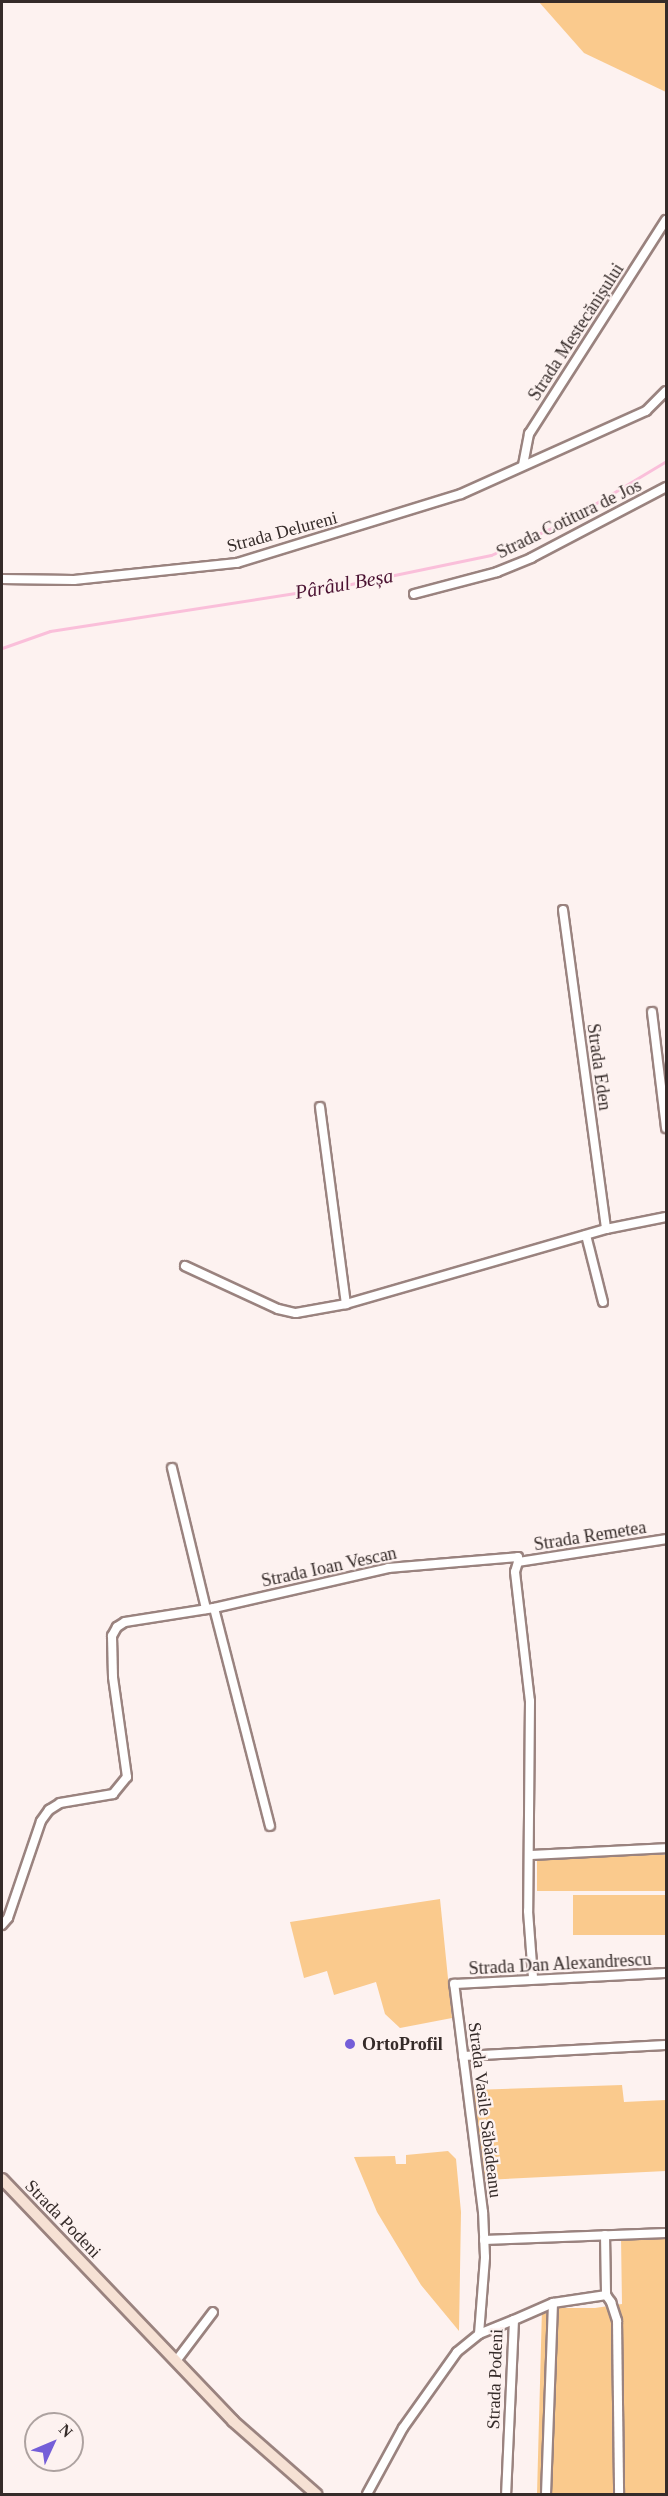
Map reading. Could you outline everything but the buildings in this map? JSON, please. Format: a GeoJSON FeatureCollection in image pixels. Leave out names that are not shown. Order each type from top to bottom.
{"type":"FeatureCollection","features":[{"type":"Feature","properties":{"kind":"main road","name":"Strada Podeni"},"geometry":{"type":"LineString","coordinates":[[2,2179],[253,2440],[316,2494]]}},
{"type":"Feature","properties":{"kind":"street","name":"Strada Mestecănișului"},"geometry":{"type":"LineString","coordinates":[[523,465],[529,434],[666,220]]}},
{"type":"Feature","properties":{"kind":"street","name":"Strada Delureni"},"geometry":{"type":"LineString","coordinates":[[2,579],[74,580],[237,563],[461,494],[646,411],[666,391]]}},
{"type":"Feature","properties":{"kind":"street","name":"Strada Cotitura de Jos"},"geometry":{"type":"LineString","coordinates":[[414,594],[514,565],[666,487]]}},
{"type":"Feature","properties":{"kind":"street","name":"Strada Eden"},"geometry":{"type":"LineString","coordinates":[[563,910],[606,1229]]}},
{"type":"Feature","properties":{"kind":"street"},"geometry":{"type":"LineString","coordinates":[[652,1012],[666,1128]]}},
{"type":"Feature","properties":{"kind":"street"},"geometry":{"type":"LineString","coordinates":[[320,1107],[346,1304]]}},
{"type":"Feature","properties":{"kind":"street"},"geometry":{"type":"LineString","coordinates":[[185,1266],[278,1309],[296,1313],[346,1304],[606,1229],[666,1217]]}},
{"type":"Feature","properties":{"kind":"street"},"geometry":{"type":"LineString","coordinates":[[586,1235],[603,1302]]}},
{"type":"Feature","properties":{"kind":"street"},"geometry":{"type":"LineString","coordinates":[[172,1468],[270,1826]]}},
{"type":"Feature","properties":{"kind":"street","name":"Strada Remetea"},"geometry":{"type":"LineString","coordinates":[[518,1562],[666,1539]]}},
{"type":"Feature","properties":{"kind":"street","name":"Strada Ioan Vescan"},"geometry":{"type":"LineString","coordinates":[[2,1924],[8,1917],[41,1821],[49,1810],[60,1803],[113,1794],[127,1777],[113,1677],[112,1636],[125,1622],[210,1609],[388,1568],[518,1557],[518,1562]]}},
{"type":"Feature","properties":{"kind":"street"},"geometry":{"type":"LineString","coordinates":[[518,1562],[515,1572],[530,1701],[533,1978]]}},
{"type":"Feature","properties":{"kind":"street"},"geometry":{"type":"LineString","coordinates":[[530,1856],[666,1848]]}},
{"type":"Feature","properties":{"kind":"street","name":"Strada Dan Alexandrescu"},"geometry":{"type":"LineString","coordinates":[[454,1984],[533,1978],[666,1973]]}},
{"type":"Feature","properties":{"kind":"street","name":"Strada Vasile Săbădeanu"},"geometry":{"type":"LineString","coordinates":[[454,1984],[484,2240],[479,2334]]}},
{"type":"Feature","properties":{"kind":"street"},"geometry":{"type":"LineString","coordinates":[[463,2056],[666,2045]]}},
{"type":"Feature","properties":{"kind":"street"},"geometry":{"type":"LineString","coordinates":[[484,2240],[666,2233]]}},
{"type":"Feature","properties":{"kind":"street"},"geometry":{"type":"LineString","coordinates":[[605,2235],[606,2295],[617,2321],[619,2494]]}},
{"type":"Feature","properties":{"kind":"street"},"geometry":{"type":"LineString","coordinates":[[514,2320],[553,2303],[606,2295]]}},
{"type":"Feature","properties":{"kind":"street"},"geometry":{"type":"LineString","coordinates":[[546,2494],[553,2303]]}},
{"type":"Feature","properties":{"kind":"street"},"geometry":{"type":"LineString","coordinates":[[176,2361],[213,2312]]}},
{"type":"Feature","properties":{"kind":"street","name":"Strada Podeni"},"geometry":{"type":"LineString","coordinates":[[367,2494],[440,2373],[479,2334],[514,2320],[506,2494]]}},
{"type":"Feature","properties":{"kind":"shaded area"},"geometry":{"type":"Polygon","coordinates":[[[539,2],[666,2],[666,92],[584,53],[539,2]]]}},
{"type":"Feature","properties":{"kind":"shaded area"},"geometry":{"type":"Polygon","coordinates":[[[537,1855],[666,1855],[666,1891],[537,1891],[537,1855]]]}},
{"type":"Feature","properties":{"kind":"shaded area"},"geometry":{"type":"Polygon","coordinates":[[[573,1895],[666,1895],[666,1935],[573,1935],[573,1895]]]}},
{"type":"Feature","properties":{"kind":"shaded area"},"geometry":{"type":"Polygon","coordinates":[[[440,1899],[452,2018],[400,2028],[385,2014],[376,1982],[334,1995],[327,1971],[304,1978],[290,1922],[440,1899]]]}},
{"type":"Feature","properties":{"kind":"shaded area"},"geometry":{"type":"Polygon","coordinates":[[[622,2085],[624,2102],[666,2100],[666,2171],[485,2180],[472,2090],[622,2085]]]}},
{"type":"Feature","properties":{"kind":"shaded area"},"geometry":{"type":"Polygon","coordinates":[[[448,2151],[456,2159],[461,2212],[459,2331],[421,2285],[377,2212],[354,2157],[395,2156],[396,2164],[406,2164],[406,2155],[448,2151]]]}},
{"type":"Feature","properties":{"kind":"shaded area"},"geometry":{"type":"Polygon","coordinates":[[[666,2235],[666,2494],[537,2494],[542,2308],[595,2308],[622,2304],[621,2237],[666,2235]]]}},
{"type":"Feature","properties":{"kind":"waterway","name":"Pârâul Beșa"},"geometry":{"type":"LineString","coordinates":[[2,648],[50,631],[346,585],[491,555],[563,523],[666,461]]}},
{"type":"Feature","properties":{"kind":"place","name":"OrtoProfil"},"geometry":{"type":"Point","coordinates":[350,2044]}}]}
